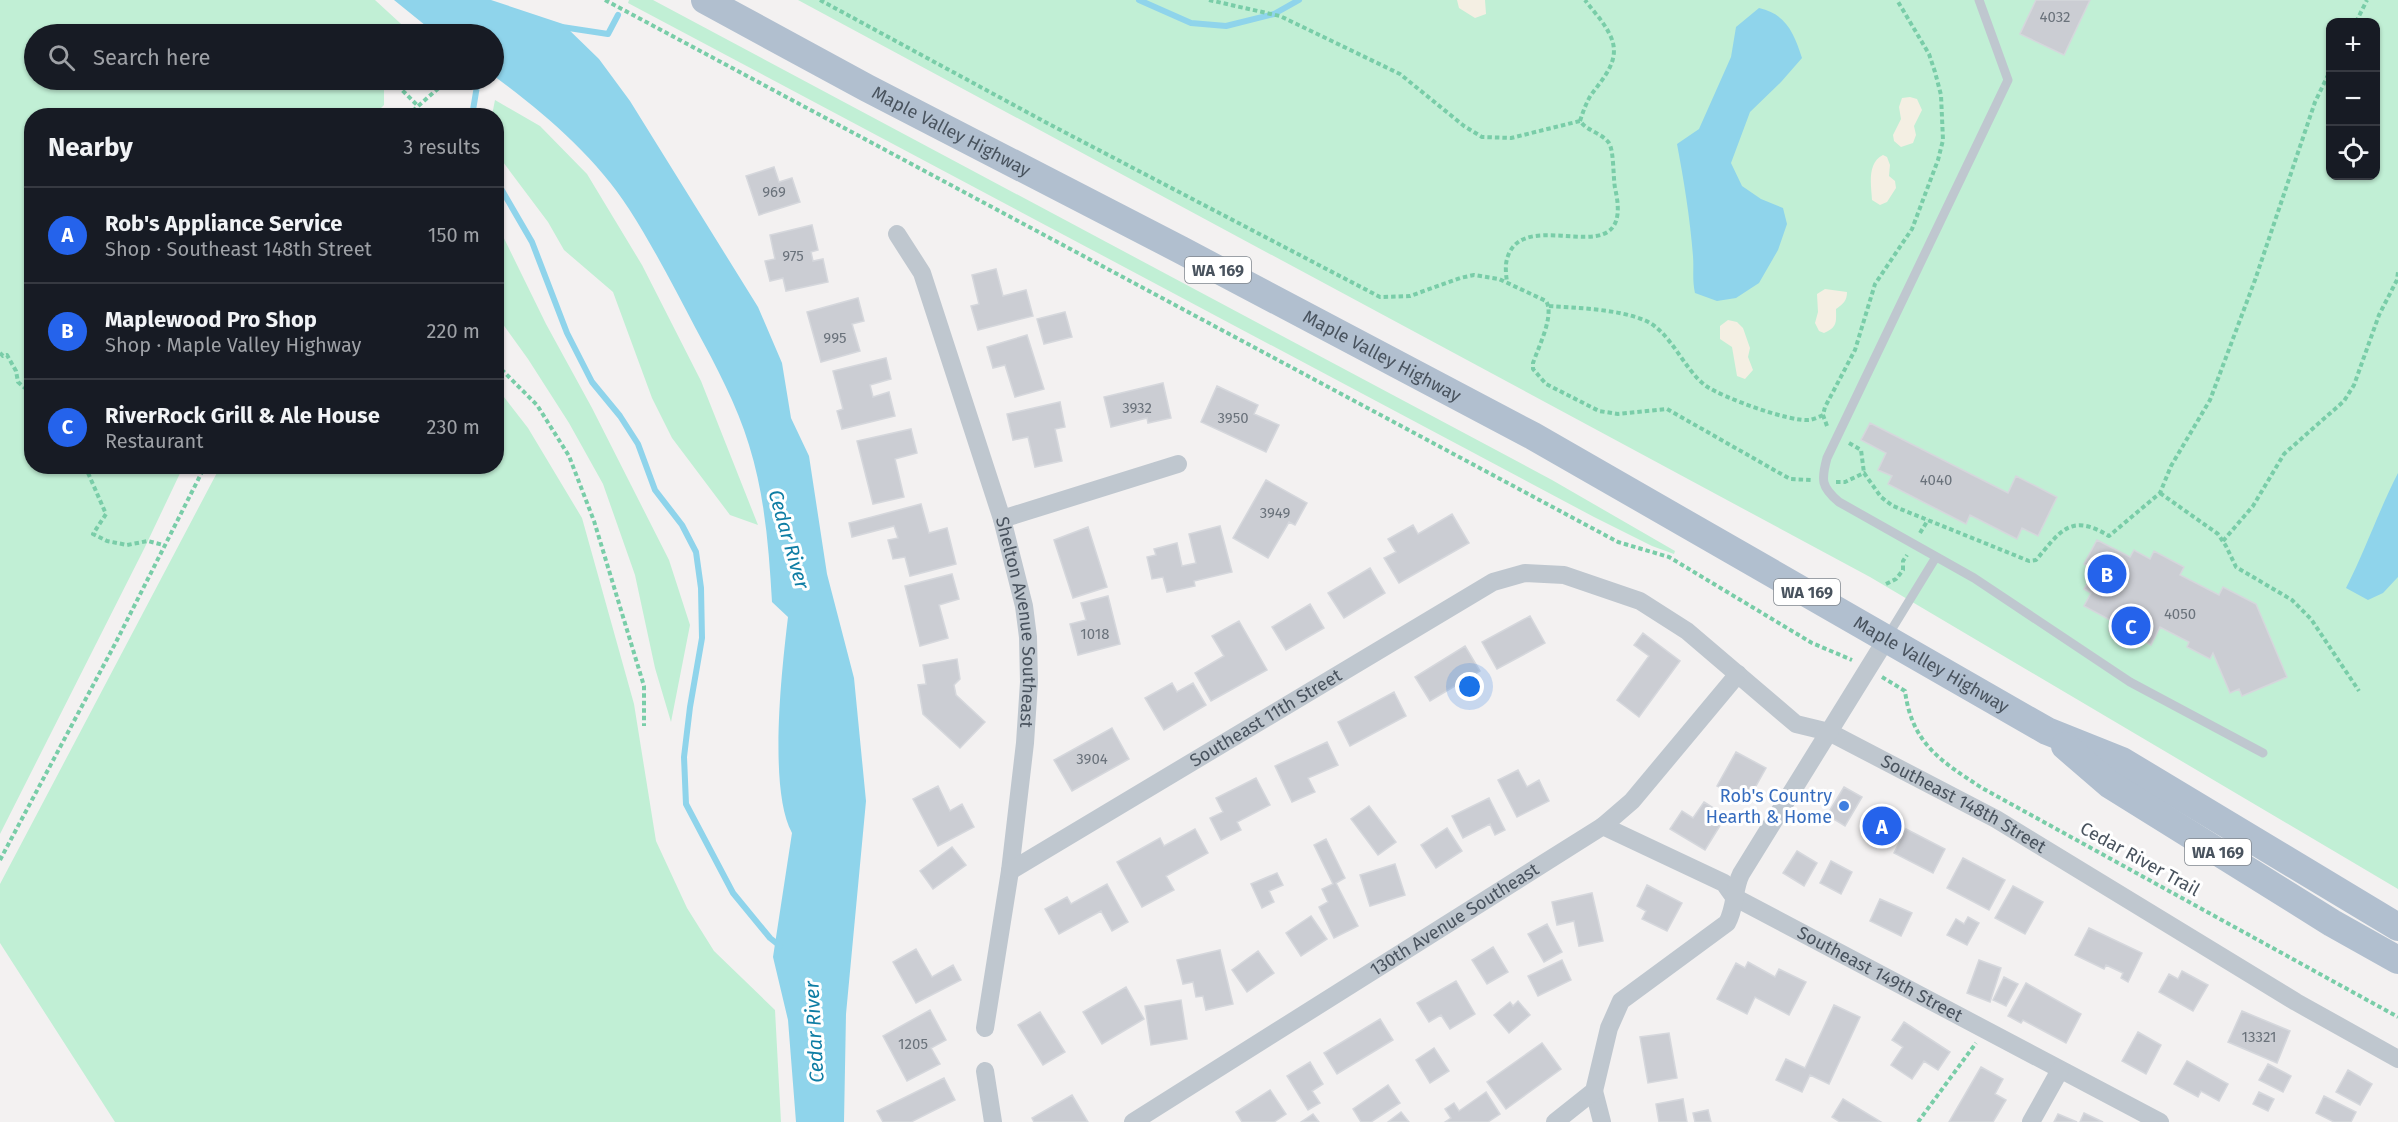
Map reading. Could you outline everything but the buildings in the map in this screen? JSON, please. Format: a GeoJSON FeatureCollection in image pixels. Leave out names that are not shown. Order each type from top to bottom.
{"type":"FeatureCollection","features":[{"type":"Feature","properties":{"kind":"main road","name":"Maple Valley Highway"},"geometry":{"type":"LineString","coordinates":[[705,0],[867,88],[1181,250],[1533,436],[2047,731],[2122,761],[2398,927]]}},
{"type":"Feature","properties":{"kind":"main road","name":"Maple Valley Highway"},"geometry":{"type":"LineString","coordinates":[[2047,731],[2109,784],[2332,923],[2398,960]]}},
{"type":"Feature","properties":{"kind":"street","name":"Shelton Avenue Southeast"},"geometry":{"type":"LineString","coordinates":[[897,234],[922,273],[1002,519],[1024,606],[1029,682],[1025,743],[1010,871],[986,1028]]}},
{"type":"Feature","properties":{"kind":"street"},"geometry":{"type":"LineString","coordinates":[[1002,519],[1178,464]]}},
{"type":"Feature","properties":{"kind":"street","name":"Southeast 11th Street"},"geometry":{"type":"LineString","coordinates":[[1010,871],[1493,582],[1525,573]]}},
{"type":"Feature","properties":{"kind":"street","name":"Southeast 148th Street"},"geometry":{"type":"LineString","coordinates":[[1525,573],[1564,575],[1640,601],[1687,630],[1796,724],[1829,732],[1996,819],[2296,1002],[2398,1059]]}},
{"type":"Feature","properties":{"kind":"street"},"geometry":{"type":"LineString","coordinates":[[1602,1122],[1594,1091],[1609,1028],[1620,1001],[1727,923],[1732,913],[1736,884],[1741,874],[1887,638]]}},
{"type":"Feature","properties":{"kind":"street","name":"130th Avenue Southeast"},"geometry":{"type":"LineString","coordinates":[[1133,1122],[1603,826],[1632,801],[1738,674]]}},
{"type":"Feature","properties":{"kind":"street","name":"Southeast 149th Street"},"geometry":{"type":"LineString","coordinates":[[1603,826],[1724,883],[1734,897],[2160,1122]]}},
{"type":"Feature","properties":{"kind":"street"},"geometry":{"type":"LineString","coordinates":[[2031,1122],[2060,1070]]}},
{"type":"Feature","properties":{"kind":"street"},"geometry":{"type":"LineString","coordinates":[[986,1071],[993,1122]]}},
{"type":"Feature","properties":{"kind":"street"},"geometry":{"type":"LineString","coordinates":[[1555,1122],[1594,1091]]}},
{"type":"Feature","properties":{"kind":"lane"},"geometry":{"type":"LineString","coordinates":[[1979,0],[2008,80],[1827,458],[1823,481],[1827,492],[1839,502],[1974,578],[2130,682],[2263,753]]}},
{"type":"Feature","properties":{"kind":"lane"},"geometry":{"type":"LineString","coordinates":[[1887,638],[1936,557]]}},
{"type":"Feature","properties":{"kind":"path"},"geometry":{"type":"LineString","coordinates":[[605,0],[1608,537],[1669,557],[1812,644],[1868,668]]}},
{"type":"Feature","properties":{"kind":"path"},"geometry":{"type":"LineString","coordinates":[[820,0],[1057,128],[1380,297],[1410,296],[1474,275],[1489,276],[1507,282],[1546,301],[1549,306],[1549,315],[1533,369],[1546,384],[1599,411],[1618,414],[1667,409],[1790,479],[1845,482],[1864,473]]}},
{"type":"Feature","properties":{"kind":"path"},"geometry":{"type":"LineString","coordinates":[[1209,0],[1280,16],[1400,74],[1464,126],[1482,137],[1511,138],[1580,121]]}},
{"type":"Feature","properties":{"kind":"path"},"geometry":{"type":"LineString","coordinates":[[1580,121],[1590,97],[1611,68],[1614,47],[1612,38],[1585,0]]}},
{"type":"Feature","properties":{"kind":"path"},"geometry":{"type":"LineString","coordinates":[[1898,0],[1929,54],[1935,72],[1941,95],[1943,140],[1938,160],[1912,229],[1875,284],[1855,350],[1823,415],[1828,428],[1861,450],[1864,473],[1881,497],[1893,506],[2029,561],[2036,560],[2062,530],[2071,526],[2096,528],[2109,536],[2160,493],[2171,466],[2210,400],[2255,280],[2314,102],[2330,72]]}},
{"type":"Feature","properties":{"kind":"path"},"geometry":{"type":"LineString","coordinates":[[2358,18],[2367,0]]}},
{"type":"Feature","properties":{"kind":"path"},"geometry":{"type":"LineString","coordinates":[[402,90],[417,105]]}},
{"type":"Feature","properties":{"kind":"path"},"geometry":{"type":"LineString","coordinates":[[414,108],[436,90]]}},
{"type":"Feature","properties":{"kind":"path"},"geometry":{"type":"LineString","coordinates":[[1507,282],[1506,261],[1509,252],[1529,236],[1591,238],[1612,230],[1618,220],[1620,209],[1612,176],[1610,146],[1607,141],[1584,127],[1580,121]]}},
{"type":"Feature","properties":{"kind":"path"},"geometry":{"type":"LineString","coordinates":[[2223,541],[2253,506],[2284,454],[2344,401],[2354,385],[2379,315],[2397,280],[2398,272]]}},
{"type":"Feature","properties":{"kind":"path"},"geometry":{"type":"LineString","coordinates":[[1549,306],[1574,307],[1646,320],[1664,336],[1706,386],[1738,401],[1789,418],[1810,420],[1823,415]]}},
{"type":"Feature","properties":{"kind":"path"},"geometry":{"type":"LineString","coordinates":[[0,353],[3,356],[7,355],[16,371],[18,382],[24,387]]}},
{"type":"Feature","properties":{"kind":"path"},"geometry":{"type":"LineString","coordinates":[[504,372],[537,405],[570,456],[594,521],[644,686],[644,726]]}},
{"type":"Feature","properties":{"kind":"path"},"geometry":{"type":"LineString","coordinates":[[89,474],[106,514],[93,534],[107,541],[127,545],[148,541],[163,545]]}},
{"type":"Feature","properties":{"kind":"path"},"geometry":{"type":"LineString","coordinates":[[0,860],[115,644],[201,474]]}},
{"type":"Feature","properties":{"kind":"path"},"geometry":{"type":"LineString","coordinates":[[2160,493],[2218,534],[2236,567],[2292,600],[2311,619],[2359,691]]}},
{"type":"Feature","properties":{"kind":"path","name":"Cedar River Trail"},"geometry":{"type":"LineString","coordinates":[[1868,668],[1905,691],[1907,709],[1920,737],[1931,751],[1982,788],[2398,1017]]}},
{"type":"Feature","properties":{"kind":"path"},"geometry":{"type":"LineString","coordinates":[[1918,1122],[1985,1030]]}},
{"type":"Feature","properties":{"kind":"green space"},"geometry":{"type":"Polygon","coordinates":[[[0,0],[375,0],[401,24],[24,24],[24,90],[384,90],[384,105],[381,108],[24,108],[24,474],[180,474],[0,834],[0,0]]]}},
{"type":"Feature","properties":{"kind":"green space"},"geometry":{"type":"Polygon","coordinates":[[[629,0],[653,0],[1552,480],[1675,551],[1674,554],[1652,546],[1594,517],[628,3],[629,0]]]}},
{"type":"Feature","properties":{"kind":"green space"},"geometry":{"type":"Polygon","coordinates":[[[798,0],[2398,0],[2398,889],[1870,577],[798,0]]]}},
{"type":"Feature","properties":{"kind":"green space"},"geometry":{"type":"Polygon","coordinates":[[[495,100],[540,126],[587,174],[642,265],[701,381],[758,525],[730,515],[672,438],[652,398],[613,292],[564,250],[548,222],[504,163],[504,108],[493,108],[495,100]]]}},
{"type":"Feature","properties":{"kind":"green space"},"geometry":{"type":"Polygon","coordinates":[[[504,238],[669,560],[690,625],[671,722],[655,668],[635,575],[603,484],[569,423],[504,326],[504,238]]]}},
{"type":"Feature","properties":{"kind":"green space"},"geometry":{"type":"Polygon","coordinates":[[[504,397],[528,428],[582,518],[634,704],[656,841],[687,908],[714,951],[775,1010],[781,1122],[115,1122],[0,943],[0,884],[216,474],[504,474],[504,397]]]}},
{"type":"Feature","properties":{"kind":"sand"},"geometry":{"type":"Polygon","coordinates":[[[1457,0],[1485,0],[1486,14],[1475,18],[1459,8],[1457,0]]]}},
{"type":"Feature","properties":{"kind":"sand"},"geometry":{"type":"Polygon","coordinates":[[[1902,98],[1917,99],[1922,110],[1914,126],[1916,135],[1913,143],[1901,147],[1894,141],[1893,135],[1901,119],[1899,107],[1902,98]]]}},
{"type":"Feature","properties":{"kind":"sand"},"geometry":{"type":"Polygon","coordinates":[[[1883,155],[1887,157],[1890,165],[1889,176],[1895,181],[1896,188],[1887,202],[1880,205],[1872,200],[1871,174],[1874,163],[1883,155]]]}},
{"type":"Feature","properties":{"kind":"sand"},"geometry":{"type":"Polygon","coordinates":[[[1825,289],[1847,292],[1844,302],[1836,309],[1834,326],[1824,333],[1819,331],[1815,323],[1818,312],[1817,294],[1825,289]]]}},
{"type":"Feature","properties":{"kind":"sand"},"geometry":{"type":"Polygon","coordinates":[[[1728,320],[1737,322],[1743,328],[1750,348],[1748,357],[1753,370],[1745,379],[1737,376],[1732,347],[1720,339],[1720,326],[1728,320]]]}},
{"type":"Feature","properties":{"kind":"water","name":"Cedar River"},"geometry":{"type":"Polygon","coordinates":[[[394,0],[491,0],[563,24],[599,59],[630,101],[758,307],[782,363],[791,418],[809,456],[827,574],[854,678],[866,801],[846,1014],[844,1122],[796,1122],[788,1020],[773,957],[792,833],[780,788],[779,759],[780,696],[788,617],[772,602],[763,503],[749,445],[738,415],[718,371],[629,209],[585,153],[568,136],[504,84],[504,24],[424,24],[394,0]]]}},
{"type":"Feature","properties":{"kind":"water"},"geometry":{"type":"Polygon","coordinates":[[[1759,8],[1776,15],[1788,26],[1802,58],[1750,112],[1731,163],[1742,186],[1761,199],[1783,208],[1787,224],[1778,250],[1759,283],[1736,298],[1717,301],[1695,293],[1690,228],[1677,144],[1699,129],[1731,57],[1736,27],[1759,8]]]}},
{"type":"Feature","properties":{"kind":"water"},"geometry":{"type":"Polygon","coordinates":[[[2398,473],[2398,577],[2383,593],[2368,600],[2346,588],[2398,473]]]}},
{"type":"Feature","properties":{"kind":"waterway"},"geometry":{"type":"LineString","coordinates":[[1139,0],[1191,23],[1226,26],[1274,14],[1299,0]]}},
{"type":"Feature","properties":{"kind":"waterway"},"geometry":{"type":"LineString","coordinates":[[562,27],[608,34],[618,15]]}},
{"type":"Feature","properties":{"kind":"waterway"},"geometry":{"type":"LineString","coordinates":[[473,108],[476,90]]}},
{"type":"Feature","properties":{"kind":"waterway"},"geometry":{"type":"LineString","coordinates":[[504,194],[532,242],[567,333],[592,382],[620,416],[638,444],[655,490],[682,525],[696,552],[701,588],[702,638],[684,757],[686,804],[733,893],[770,938],[780,946]]}},
{"type":"Feature","properties":{"kind":"place","name":"Maplewood Pro Shop"},"geometry":{"type":"Point","coordinates":[2107,574]}},
{"type":"Feature","properties":{"kind":"place","name":"RiverRock Grill & Ale House"},"geometry":{"type":"Point","coordinates":[2131,626]}},
{"type":"Feature","properties":{"kind":"place","name":"Rob's Country Hearth & Home"},"geometry":{"type":"Point","coordinates":[1844,806]}},
{"type":"Feature","properties":{"kind":"place","name":"Rob's Appliance Service"},"geometry":{"type":"Point","coordinates":[1882,826]}}]}
